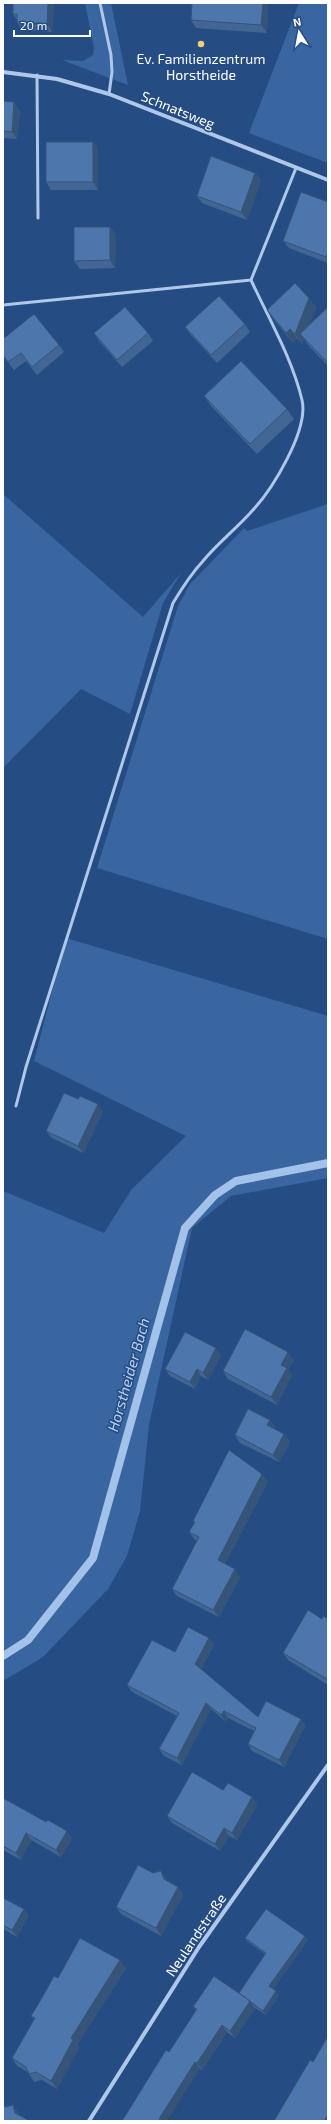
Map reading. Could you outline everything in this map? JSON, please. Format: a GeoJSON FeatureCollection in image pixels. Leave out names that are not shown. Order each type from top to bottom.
{"type":"FeatureCollection","features":[{"type":"Feature","properties":{"kind":"street","name":"Schnatsweg"},"geometry":{"type":"LineString","coordinates":[[3,72],[37,75],[109,94],[328,180]]}},
{"type":"Feature","properties":{"kind":"street","name":"Neulandstraße"},"geometry":{"type":"LineString","coordinates":[[89,2121],[199,1947],[328,1765]]}},
{"type":"Feature","properties":{"kind":"lane"},"geometry":{"type":"LineString","coordinates":[[100,3],[111,55],[112,72],[109,94]]}},
{"type":"Feature","properties":{"kind":"lane"},"geometry":{"type":"LineString","coordinates":[[37,75],[38,218]]}},
{"type":"Feature","properties":{"kind":"lane"},"geometry":{"type":"LineString","coordinates":[[16,1106],[33,1045],[173,603],[186,582],[204,559],[253,510],[276,479],[300,433],[303,402],[294,373],[251,280],[296,168]]}},
{"type":"Feature","properties":{"kind":"lane"},"geometry":{"type":"LineString","coordinates":[[3,304],[251,280]]}},
{"type":"Feature","properties":{"kind":"shaded area"},"geometry":{"type":"Polygon","coordinates":[[[85,3],[111,3],[128,85],[62,60],[83,61],[93,55],[94,48],[85,3]]]}},
{"type":"Feature","properties":{"kind":"shaded area"},"geometry":{"type":"Polygon","coordinates":[[[299,3],[328,3],[328,163],[249,133],[299,3]]]}},
{"type":"Feature","properties":{"kind":"shaded area"},"geometry":{"type":"Polygon","coordinates":[[[3,494],[143,617],[181,573],[163,603],[130,714],[81,689],[3,768],[3,494]]]}},
{"type":"Feature","properties":{"kind":"shaded area"},"geometry":{"type":"Polygon","coordinates":[[[328,504],[328,939],[97,868],[178,606],[190,584],[244,528],[247,531],[328,504]]]}},
{"type":"Feature","properties":{"kind":"shaded area"},"geometry":{"type":"Polygon","coordinates":[[[66,938],[328,1016],[328,1178],[231,1196],[192,1228],[149,1425],[140,1511],[127,1556],[108,1589],[43,1657],[3,1681],[3,1191],[104,1233],[131,1190],[186,1136],[34,1061],[66,938]]]}},
{"type":"Feature","properties":{"kind":"building"},"geometry":{"type":"Polygon","coordinates":[[[13,3],[48,3],[47,24],[17,22],[17,14],[13,14],[13,3]]]}},
{"type":"Feature","properties":{"kind":"building"},"geometry":{"type":"Polygon","coordinates":[[[192,3],[263,3],[261,25],[191,20],[192,3]]]}},
{"type":"Feature","properties":{"kind":"building"},"geometry":{"type":"Polygon","coordinates":[[[3,101],[14,102],[12,132],[3,131],[3,101]]]}},
{"type":"Feature","properties":{"kind":"building"},"geometry":{"type":"Polygon","coordinates":[[[46,142],[93,142],[93,182],[46,182],[46,142]]]}},
{"type":"Feature","properties":{"kind":"building"},"geometry":{"type":"Polygon","coordinates":[[[211,156],[255,173],[241,212],[197,196],[211,156]]]}},
{"type":"Feature","properties":{"kind":"building"},"geometry":{"type":"Polygon","coordinates":[[[301,192],[328,202],[328,252],[326,257],[283,241],[301,192]]]}},
{"type":"Feature","properties":{"kind":"building"},"geometry":{"type":"Polygon","coordinates":[[[74,227],[110,227],[110,260],[74,261],[74,227]]]}},
{"type":"Feature","properties":{"kind":"building"},"geometry":{"type":"Polygon","coordinates":[[[295,283],[309,298],[295,334],[290,329],[286,333],[267,310],[295,283]]]}},
{"type":"Feature","properties":{"kind":"building"},"geometry":{"type":"Polygon","coordinates":[[[219,296],[245,324],[211,355],[185,327],[219,296]]]}},
{"type":"Feature","properties":{"kind":"building"},"geometry":{"type":"Polygon","coordinates":[[[125,307],[148,333],[117,360],[94,333],[125,307]]]}},
{"type":"Feature","properties":{"kind":"building"},"geometry":{"type":"Polygon","coordinates":[[[328,307],[328,363],[300,334],[328,307]]]}},
{"type":"Feature","properties":{"kind":"building"},"geometry":{"type":"Polygon","coordinates":[[[34,314],[59,345],[32,367],[21,353],[8,362],[3,355],[3,339],[34,314]]]}},
{"type":"Feature","properties":{"kind":"building"},"geometry":{"type":"Polygon","coordinates":[[[241,361],[287,409],[250,444],[204,396],[241,361]]]}},
{"type":"Feature","properties":{"kind":"building"},"geometry":{"type":"Polygon","coordinates":[[[64,1093],[78,1099],[80,1096],[98,1104],[78,1146],[46,1131],[64,1093]]]}},
{"type":"Feature","properties":{"kind":"building"},"geometry":{"type":"Polygon","coordinates":[[[245,1329],[288,1352],[281,1365],[287,1368],[271,1397],[223,1371],[245,1329]]]}},
{"type":"Feature","properties":{"kind":"building"},"geometry":{"type":"Polygon","coordinates":[[[185,1332],[216,1348],[203,1373],[197,1369],[190,1382],[165,1369],[185,1332]]]}},
{"type":"Feature","properties":{"kind":"building"},"geometry":{"type":"Polygon","coordinates":[[[248,1409],[270,1420],[267,1425],[284,1434],[273,1455],[235,1435],[248,1409]]]}},
{"type":"Feature","properties":{"kind":"building"},"geometry":{"type":"Polygon","coordinates":[[[229,1450],[262,1474],[218,1560],[235,1569],[213,1610],[172,1589],[199,1537],[189,1532],[195,1522],[193,1521],[229,1450]]]}},
{"type":"Feature","properties":{"kind":"building"},"geometry":{"type":"Polygon","coordinates":[[[308,1610],[322,1619],[323,1616],[328,1619],[327,1679],[283,1653],[308,1610]]]}},
{"type":"Feature","properties":{"kind":"building"},"geometry":{"type":"Polygon","coordinates":[[[188,1627],[209,1638],[195,1664],[258,1717],[266,1701],[301,1719],[279,1760],[248,1744],[256,1728],[224,1711],[221,1715],[206,1703],[177,1758],[159,1749],[179,1713],[127,1685],[152,1640],[175,1652],[188,1627]]]}},
{"type":"Feature","properties":{"kind":"building"},"geometry":{"type":"Polygon","coordinates":[[[192,1772],[223,1790],[228,1783],[252,1797],[232,1833],[224,1828],[215,1844],[167,1816],[192,1772]]]}},
{"type":"Feature","properties":{"kind":"building"},"geometry":{"type":"Polygon","coordinates":[[[3,1798],[46,1822],[48,1820],[67,1831],[56,1850],[26,1833],[16,1853],[3,1846],[3,1798]]]}},
{"type":"Feature","properties":{"kind":"building"},"geometry":{"type":"Polygon","coordinates":[[[138,1865],[153,1873],[161,1871],[164,1879],[178,1887],[156,1928],[116,1907],[138,1865]]]}},
{"type":"Feature","properties":{"kind":"building"},"geometry":{"type":"Polygon","coordinates":[[[3,1898],[24,1909],[12,1930],[3,1925],[3,1898]]]}},
{"type":"Feature","properties":{"kind":"building"},"geometry":{"type":"Polygon","coordinates":[[[266,1909],[305,1936],[269,1986],[276,1991],[263,2011],[239,1993],[266,1953],[245,1938],[266,1909]]]}},
{"type":"Feature","properties":{"kind":"building"},"geometry":{"type":"Polygon","coordinates":[[[80,1938],[120,1960],[71,2038],[73,2040],[51,2081],[36,2072],[29,2074],[26,2067],[12,2058],[35,2018],[31,2016],[54,1976],[58,1978],[80,1938]]]}},
{"type":"Feature","properties":{"kind":"building"},"geometry":{"type":"Polygon","coordinates":[[[214,1976],[250,2001],[230,2031],[222,2025],[197,2063],[195,2062],[159,2119],[163,2121],[122,2121],[166,2050],[169,2052],[197,2009],[193,2007],[214,1976]]]}},
{"type":"Feature","properties":{"kind":"building"},"geometry":{"type":"Polygon","coordinates":[[[328,2036],[328,2115],[324,2121],[274,2121],[310,2060],[313,2062],[328,2036]]]}},
{"type":"Feature","properties":{"kind":"building"},"geometry":{"type":"Polygon","coordinates":[[[3,2105],[6,2107],[13,2105],[15,2113],[30,2121],[3,2121],[3,2105]]]}},
{"type":"Feature","properties":{"kind":"waterway","name":"Horstheider Bach"},"geometry":{"type":"LineString","coordinates":[[3,1656],[28,1640],[93,1558],[185,1228],[215,1195],[236,1181],[328,1163]]}},
{"type":"Feature","properties":{"kind":"place","name":"Ev. Familienzentrum Horstheide"},"geometry":{"type":"Point","coordinates":[201,44]}}]}
